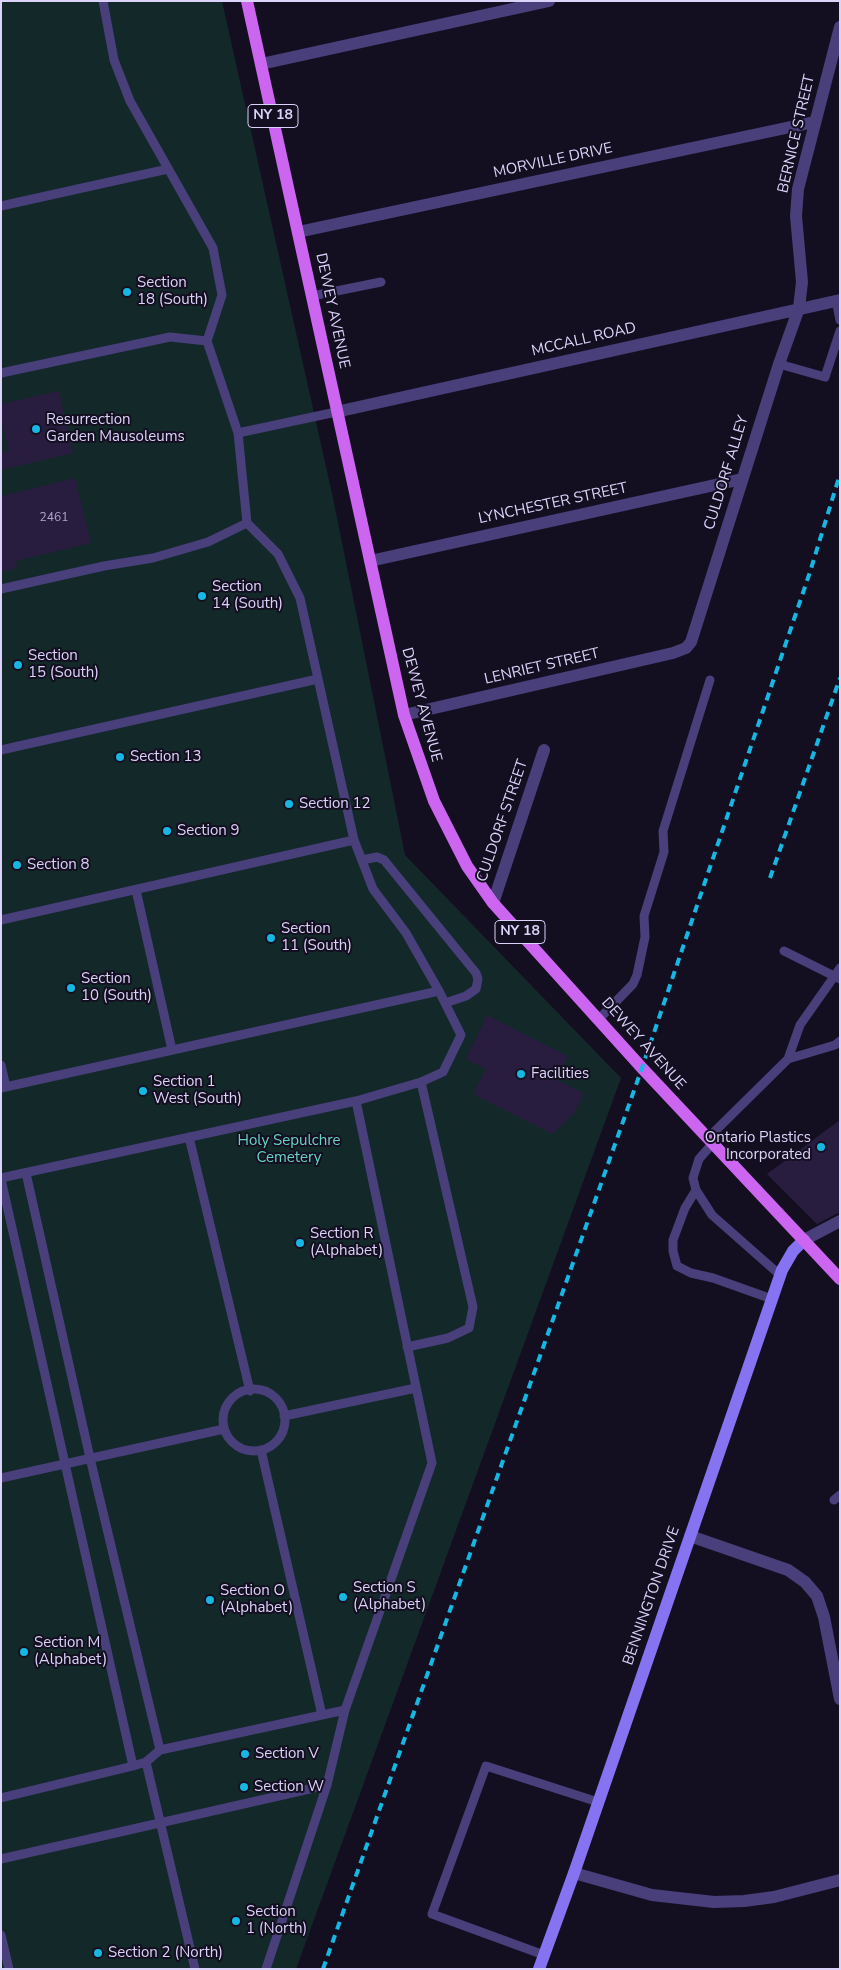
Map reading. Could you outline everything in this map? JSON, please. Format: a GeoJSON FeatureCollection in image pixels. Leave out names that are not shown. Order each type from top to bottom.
{"type":"FeatureCollection","features":[{"type":"Feature","properties":{"kind":"main road","name":"DEWEY AVENUE"},"geometry":{"type":"LineString","coordinates":[[247,1],[404,715],[434,801],[467,866],[493,902],[710,1140],[840,1279]]}},
{"type":"Feature","properties":{"kind":"street"},"geometry":{"type":"LineString","coordinates":[[261,64],[549,1]]}},
{"type":"Feature","properties":{"kind":"street","name":"BERNICE STREET"},"geometry":{"type":"LineString","coordinates":[[799,308],[802,282],[796,216],[798,189],[840,27]]}},
{"type":"Feature","properties":{"kind":"street","name":"MORVILLE DRIVE"},"geometry":{"type":"LineString","coordinates":[[298,232],[814,122]]}},
{"type":"Feature","properties":{"kind":"street","name":"MCCALL ROAD"},"geometry":{"type":"LineString","coordinates":[[336,412],[838,300]]}},
{"type":"Feature","properties":{"kind":"street","name":"CULDORF ALLEY"},"geometry":{"type":"LineString","coordinates":[[686,648],[694,635],[742,479],[799,308]]}},
{"type":"Feature","properties":{"kind":"street","name":"LYNCHESTER STREET"},"geometry":{"type":"LineString","coordinates":[[370,561],[742,479]]}},
{"type":"Feature","properties":{"kind":"street","name":"LENRIET STREET"},"geometry":{"type":"LineString","coordinates":[[404,715],[672,654],[686,648]]}},
{"type":"Feature","properties":{"kind":"street","name":"CULDORF STREET"},"geometry":{"type":"LineString","coordinates":[[493,902],[544,750]]}},
{"type":"Feature","properties":{"kind":"street"},"geometry":{"type":"LineString","coordinates":[[804,1240],[840,1221]]}},
{"type":"Feature","properties":{"kind":"street","name":"BENNINGTON DRIVE"},"geometry":{"type":"LineString","coordinates":[[539,1969],[574,1873],[780,1275],[786,1260],[804,1240]]}},
{"type":"Feature","properties":{"kind":"street"},"geometry":{"type":"LineString","coordinates":[[690,1536],[788,1570],[805,1582],[817,1596],[824,1617],[840,1699]]}},
{"type":"Feature","properties":{"kind":"street"},"geometry":{"type":"LineString","coordinates":[[574,1873],[652,1894],[683,1900],[714,1902],[774,1897],[840,1880]]}},
{"type":"Feature","properties":{"kind":"lane"},"geometry":{"type":"LineString","coordinates":[[103,1],[114,60],[130,101],[213,248],[222,295],[207,341],[238,433],[247,523],[278,554],[300,598],[354,840],[373,889],[406,933],[439,991],[461,1035],[443,1072],[421,1082],[356,1101],[1,1179],[133,1766]]}},
{"type":"Feature","properties":{"kind":"lane"},"geometry":{"type":"LineString","coordinates":[[1,206],[168,169]]}},
{"type":"Feature","properties":{"kind":"lane"},"geometry":{"type":"LineString","coordinates":[[312,296],[381,282]]}},
{"type":"Feature","properties":{"kind":"lane"},"geometry":{"type":"LineString","coordinates":[[838,300],[840,320]]}},
{"type":"Feature","properties":{"kind":"lane"},"geometry":{"type":"LineString","coordinates":[[779,364],[825,377],[840,331]]}},
{"type":"Feature","properties":{"kind":"lane"},"geometry":{"type":"LineString","coordinates":[[1,373],[170,337],[207,341]]}},
{"type":"Feature","properties":{"kind":"lane"},"geometry":{"type":"LineString","coordinates":[[238,433],[336,412]]}},
{"type":"Feature","properties":{"kind":"lane"},"geometry":{"type":"LineString","coordinates":[[1,589],[104,566],[153,558],[208,542],[247,523]]}},
{"type":"Feature","properties":{"kind":"lane"},"geometry":{"type":"LineString","coordinates":[[1,750],[318,679]]}},
{"type":"Feature","properties":{"kind":"lane"},"geometry":{"type":"LineString","coordinates":[[599,1019],[633,984],[637,975],[645,937],[644,916],[664,852],[663,831],[710,680]]}},
{"type":"Feature","properties":{"kind":"lane"},"geometry":{"type":"LineString","coordinates":[[1,920],[354,840]]}},
{"type":"Feature","properties":{"kind":"lane"},"geometry":{"type":"LineString","coordinates":[[362,860],[377,857],[384,860],[476,973],[478,979],[476,989],[466,996],[445,1003]]}},
{"type":"Feature","properties":{"kind":"lane"},"geometry":{"type":"LineString","coordinates":[[136,890],[172,1050]]}},
{"type":"Feature","properties":{"kind":"lane"},"geometry":{"type":"LineString","coordinates":[[780,1275],[712,1214],[696,1190],[693,1178],[699,1158],[710,1140],[788,1059],[800,1025],[838,975],[784,951]]}},
{"type":"Feature","properties":{"kind":"lane"},"geometry":{"type":"LineString","coordinates":[[1,1065],[4,1088],[439,991]]}},
{"type":"Feature","properties":{"kind":"lane"},"geometry":{"type":"LineString","coordinates":[[788,1059],[835,1045],[840,1040]]}},
{"type":"Feature","properties":{"kind":"lane"},"geometry":{"type":"LineString","coordinates":[[408,1347],[448,1338],[469,1328],[473,1307],[421,1082]]}},
{"type":"Feature","properties":{"kind":"lane"},"geometry":{"type":"LineString","coordinates":[[266,1969],[327,1785],[345,1710],[432,1463],[356,1101]]}},
{"type":"Feature","properties":{"kind":"lane"},"geometry":{"type":"LineString","coordinates":[[189,1138],[250,1391]]}},
{"type":"Feature","properties":{"kind":"lane"},"geometry":{"type":"LineString","coordinates":[[26,1173],[90,1458],[160,1750]]}},
{"type":"Feature","properties":{"kind":"lane"},"geometry":{"type":"LineString","coordinates":[[696,1190],[685,1208],[673,1240],[673,1251],[677,1266],[691,1273],[713,1278],[772,1299]]}},
{"type":"Feature","properties":{"kind":"lane"},"geometry":{"type":"LineString","coordinates":[[284,1416],[416,1388]]}},
{"type":"Feature","properties":{"kind":"lane"},"geometry":{"type":"LineString","coordinates":[[258,1389],[276,1398],[282,1407],[284,1416],[284,1425],[276,1441],[261,1450],[243,1449],[234,1445],[224,1429],[222,1419],[224,1409],[230,1400],[238,1394],[258,1389]]}},
{"type":"Feature","properties":{"kind":"lane"},"geometry":{"type":"LineString","coordinates":[[1,1478],[224,1429]]}},
{"type":"Feature","properties":{"kind":"lane"},"geometry":{"type":"LineString","coordinates":[[261,1450],[322,1715]]}},
{"type":"Feature","properties":{"kind":"lane"},"geometry":{"type":"LineString","coordinates":[[1,1798],[133,1766],[146,1762],[160,1750],[345,1710]]}},
{"type":"Feature","properties":{"kind":"lane"},"geometry":{"type":"LineString","coordinates":[[146,1762],[195,1969]]}},
{"type":"Feature","properties":{"kind":"lane"},"geometry":{"type":"LineString","coordinates":[[544,1955],[432,1914],[486,1766],[598,1802]]}},
{"type":"Feature","properties":{"kind":"lane"},"geometry":{"type":"LineString","coordinates":[[1,1859],[327,1785]]}},
{"type":"Feature","properties":{"kind":"lane"},"geometry":{"type":"LineString","coordinates":[[1,1935],[9,1969]]}},
{"type":"Feature","properties":{"kind":"green space","name":"Holy Sepulchre Cemetery"},"geometry":{"type":"Polygon","coordinates":[[[1,1],[222,1],[333,498],[405,855],[621,1078],[296,1969],[1,1969],[1,1]]]}},
{"type":"Feature","properties":{"kind":"building","name":"Resurrection Garden Mausoleums"},"geometry":{"type":"Polygon","coordinates":[[[59,391],[73,453],[1,470],[1,452],[9,451],[1,418],[1,404],[59,391]]]}},
{"type":"Feature","properties":{"kind":"building","name":"Resurrection Garden Mausoleums"},"geometry":{"type":"Polygon","coordinates":[[[75,478],[91,543],[16,561],[17,568],[1,572],[1,496],[75,478]]]}},
{"type":"Feature","properties":{"kind":"building","name":"Facilities"},"geometry":{"type":"Polygon","coordinates":[[[487,1015],[568,1056],[556,1080],[584,1093],[575,1112],[553,1134],[473,1094],[486,1069],[466,1059],[487,1015]]]}},
{"type":"Feature","properties":{"kind":"building","name":"Ontario Plastics Incorporated"},"geometry":{"type":"Polygon","coordinates":[[[840,1120],[840,1212],[817,1224],[767,1174],[840,1120]]]}},
{"type":"Feature","properties":{"kind":"railway"},"geometry":{"type":"LineString","coordinates":[[323,1969],[642,1068],[810,572],[840,474]]}},
{"type":"Feature","properties":{"kind":"railway"},"geometry":{"type":"LineString","coordinates":[[770,878],[840,678]]}},
{"type":"Feature","properties":{"kind":"place","name":"Section 18 (South)"},"geometry":{"type":"Point","coordinates":[127,292]}},
{"type":"Feature","properties":{"kind":"place","name":"Resurrection Garden Mausoleums"},"geometry":{"type":"Point","coordinates":[36,429]}},
{"type":"Feature","properties":{"kind":"place","name":"Section 14 (South)"},"geometry":{"type":"Point","coordinates":[202,596]}},
{"type":"Feature","properties":{"kind":"place","name":"Section 15 (South)"},"geometry":{"type":"Point","coordinates":[18,665]}},
{"type":"Feature","properties":{"kind":"place","name":"Section 13"},"geometry":{"type":"Point","coordinates":[120,757]}},
{"type":"Feature","properties":{"kind":"place","name":"Section 12"},"geometry":{"type":"Point","coordinates":[289,804]}},
{"type":"Feature","properties":{"kind":"place","name":"Section 9"},"geometry":{"type":"Point","coordinates":[167,831]}},
{"type":"Feature","properties":{"kind":"place","name":"Section 8"},"geometry":{"type":"Point","coordinates":[17,865]}},
{"type":"Feature","properties":{"kind":"place","name":"Section 11 (South)"},"geometry":{"type":"Point","coordinates":[271,938]}},
{"type":"Feature","properties":{"kind":"place","name":"Section 10 (South)"},"geometry":{"type":"Point","coordinates":[71,988]}},
{"type":"Feature","properties":{"kind":"place","name":"Facilities"},"geometry":{"type":"Point","coordinates":[521,1074]}},
{"type":"Feature","properties":{"kind":"place","name":"Section 1 West (South)"},"geometry":{"type":"Point","coordinates":[143,1091]}},
{"type":"Feature","properties":{"kind":"place","name":"Ontario Plastics Incorporated"},"geometry":{"type":"Point","coordinates":[821,1147]}},
{"type":"Feature","properties":{"kind":"place","name":"Section R (Alphabet)"},"geometry":{"type":"Point","coordinates":[300,1243]}},
{"type":"Feature","properties":{"kind":"place","name":"Section S (Alphabet)"},"geometry":{"type":"Point","coordinates":[343,1597]}},
{"type":"Feature","properties":{"kind":"place","name":"Section O (Alphabet)"},"geometry":{"type":"Point","coordinates":[210,1600]}},
{"type":"Feature","properties":{"kind":"place","name":"Section M (Alphabet)"},"geometry":{"type":"Point","coordinates":[24,1652]}},
{"type":"Feature","properties":{"kind":"place","name":"Section V"},"geometry":{"type":"Point","coordinates":[245,1754]}},
{"type":"Feature","properties":{"kind":"place","name":"Section W"},"geometry":{"type":"Point","coordinates":[244,1787]}},
{"type":"Feature","properties":{"kind":"place","name":"Section 1 (North)"},"geometry":{"type":"Point","coordinates":[236,1921]}},
{"type":"Feature","properties":{"kind":"place","name":"Section 2 (North)"},"geometry":{"type":"Point","coordinates":[98,1953]}}]}
